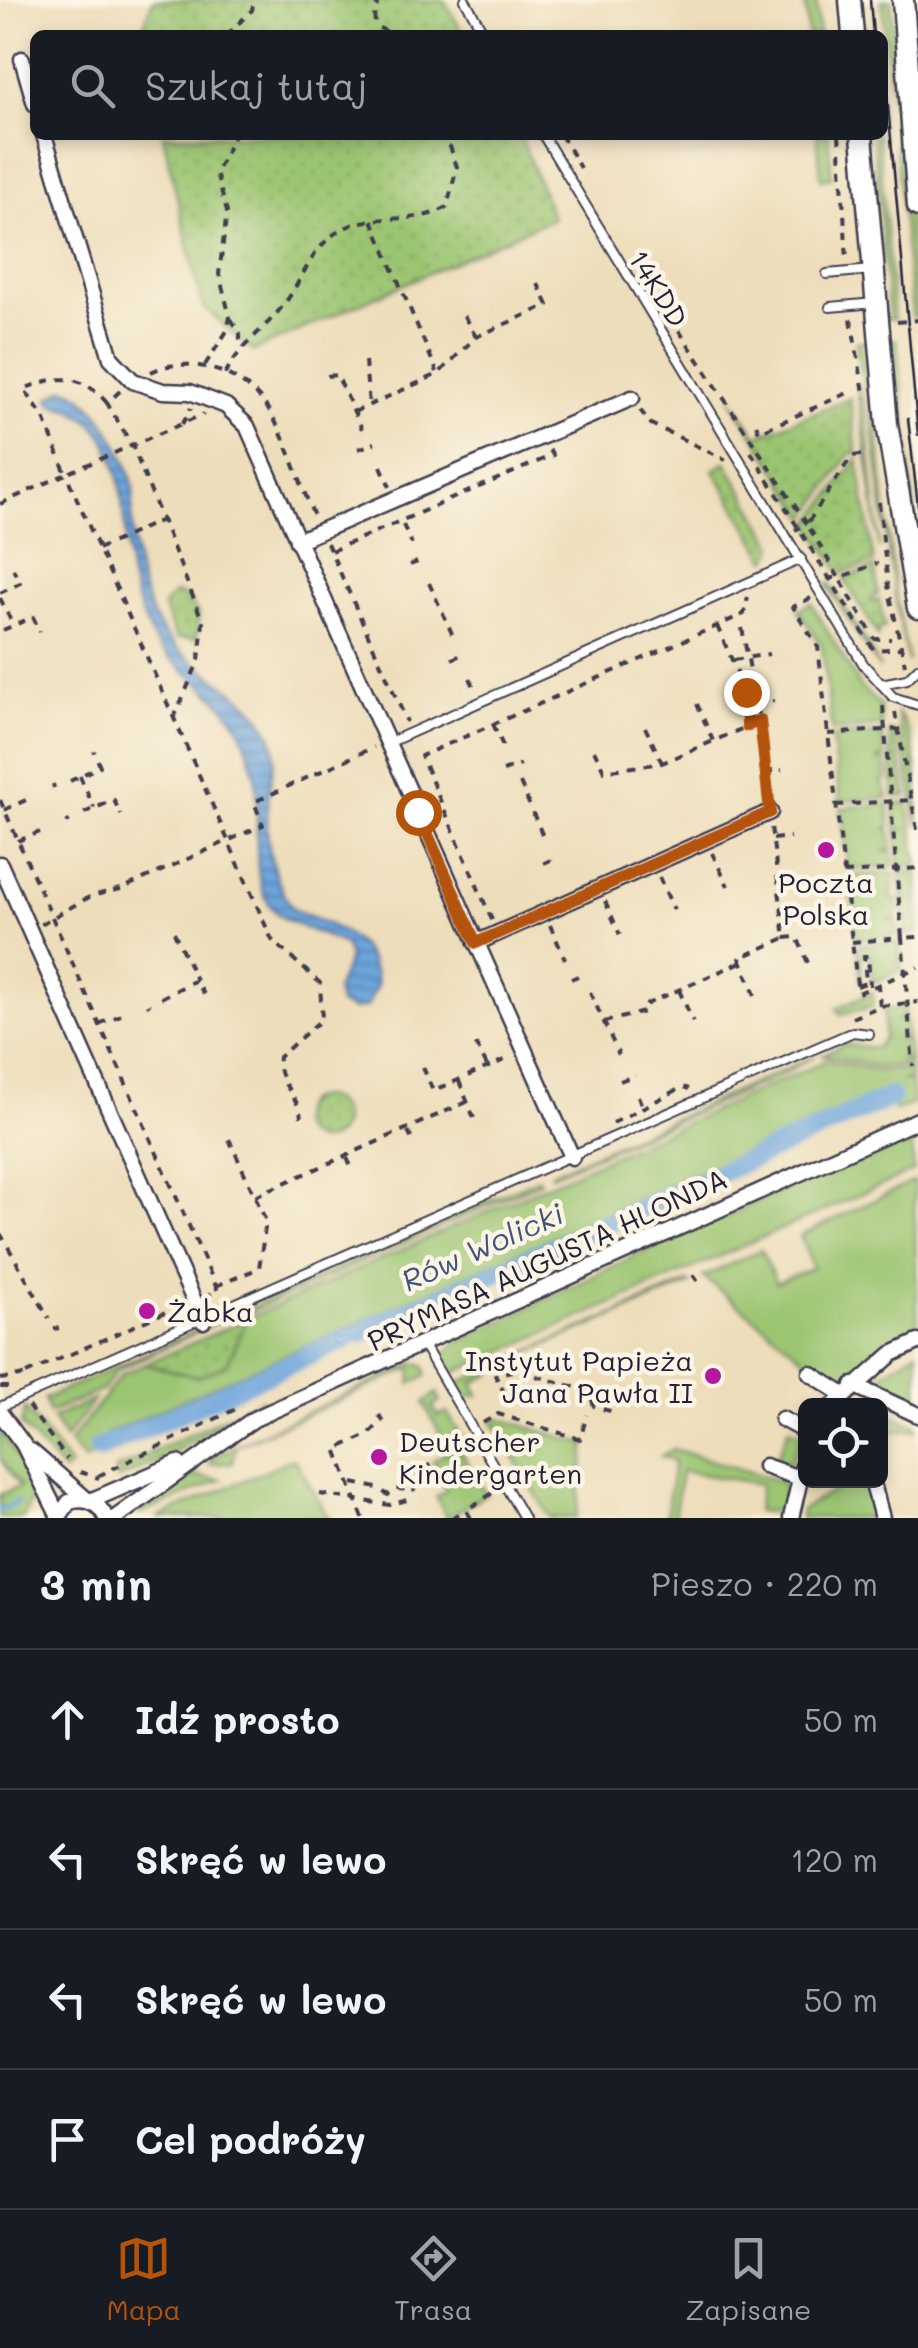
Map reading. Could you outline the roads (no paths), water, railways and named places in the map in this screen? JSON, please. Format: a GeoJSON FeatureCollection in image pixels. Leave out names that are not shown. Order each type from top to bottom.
{"type":"FeatureCollection","features":[{"type":"Feature","properties":{"kind":"street"},"geometry":{"type":"LineString","coordinates":[[850,0],[853,30]]}},
{"type":"Feature","properties":{"kind":"street"},"geometry":{"type":"LineString","coordinates":[[902,1],[918,206]]}},
{"type":"Feature","properties":{"kind":"street"},"geometry":{"type":"LineString","coordinates":[[22,60],[30,87]]}},
{"type":"Feature","properties":{"kind":"street"},"geometry":{"type":"LineString","coordinates":[[46,140],[111,358],[133,381],[163,391],[190,392],[226,406],[247,426],[572,1157]]}},
{"type":"Feature","properties":{"kind":"street"},"geometry":{"type":"LineString","coordinates":[[862,140],[893,472],[918,608]]}},
{"type":"Feature","properties":{"kind":"street"},"geometry":{"type":"LineString","coordinates":[[297,541],[632,398]]}},
{"type":"Feature","properties":{"kind":"street"},"geometry":{"type":"LineString","coordinates":[[476,943],[770,812]]}},
{"type":"Feature","properties":{"kind":"street"},"geometry":{"type":"LineString","coordinates":[[0,864],[203,1322]]}},
{"type":"Feature","properties":{"kind":"street","name":"PRYMASA AUGUSTA HLONDA"},"geometry":{"type":"LineString","coordinates":[[115,1518],[254,1418],[918,1120]]}},
{"type":"Feature","properties":{"kind":"street"},"geometry":{"type":"LineString","coordinates":[[843,1395],[892,1354],[918,1342]]}},
{"type":"Feature","properties":{"kind":"street"},"geometry":{"type":"LineString","coordinates":[[810,1373],[843,1395],[918,1414]]}},
{"type":"Feature","properties":{"kind":"street"},"geometry":{"type":"LineString","coordinates":[[0,1410],[23,1444],[58,1516]]}},
{"type":"Feature","properties":{"kind":"street"},"geometry":{"type":"LineString","coordinates":[[782,1420],[798,1428]]}},
{"type":"Feature","properties":{"kind":"street"},"geometry":{"type":"LineString","coordinates":[[23,1444],[106,1518]]}},
{"type":"Feature","properties":{"kind":"street","name":"PRYMASA AUGUSTA HLONDA"},"geometry":{"type":"LineString","coordinates":[[58,1516],[69,1502],[107,1494],[202,1453]]}},
{"type":"Feature","properties":{"kind":"street"},"geometry":{"type":"LineString","coordinates":[[765,1466],[798,1478],[791,1518]]}},
{"type":"Feature","properties":{"kind":"street"},"geometry":{"type":"LineString","coordinates":[[874,1488],[882,1518]]}},
{"type":"Feature","properties":{"kind":"lane"},"geometry":{"type":"LineString","coordinates":[[465,0],[482,30]]}},
{"type":"Feature","properties":{"kind":"lane"},"geometry":{"type":"LineString","coordinates":[[902,1],[918,0]]}},
{"type":"Feature","properties":{"kind":"lane","name":"14KDD"},"geometry":{"type":"LineString","coordinates":[[546,140],[864,665],[881,684]]}},
{"type":"Feature","properties":{"kind":"lane"},"geometry":{"type":"LineString","coordinates":[[827,274],[873,270]]}},
{"type":"Feature","properties":{"kind":"lane"},"geometry":{"type":"LineString","coordinates":[[830,306],[876,303]]}},
{"type":"Feature","properties":{"kind":"lane"},"geometry":{"type":"LineString","coordinates":[[388,743],[801,559]]}},
{"type":"Feature","properties":{"kind":"lane"},"geometry":{"type":"LineString","coordinates":[[881,684],[907,679],[918,668]]}},
{"type":"Feature","properties":{"kind":"lane"},"geometry":{"type":"LineString","coordinates":[[881,684],[898,700],[918,705]]}},
{"type":"Feature","properties":{"kind":"lane"},"geometry":{"type":"LineString","coordinates":[[0,1410],[852,1032],[869,1034]]}},
{"type":"Feature","properties":{"kind":"lane"},"geometry":{"type":"LineString","coordinates":[[423,1344],[524,1518]]}},
{"type":"Feature","properties":{"kind":"water"},"geometry":{"type":"Polygon","coordinates":[[[65,388],[98,414],[129,471],[134,488],[134,546],[145,597],[157,624],[191,661],[248,703],[263,720],[274,747],[268,834],[278,880],[293,909],[347,935],[367,954],[377,985],[367,1007],[353,1010],[339,1004],[336,990],[349,958],[344,944],[290,921],[275,911],[265,897],[257,862],[256,780],[243,735],[222,704],[168,656],[151,635],[130,572],[120,483],[112,456],[100,432],[81,415],[52,404],[49,398],[65,388]]]}},
{"type":"Feature","properties":{"kind":"waterway","name":"Rów Wolicki"},"geometry":{"type":"LineString","coordinates":[[98,1449],[891,1097]]}},
{"type":"Feature","properties":{"kind":"waterway","name":"Rów Wolicki"},"geometry":{"type":"LineString","coordinates":[[0,1510],[18,1502]]}},
{"type":"Feature","properties":{"kind":"tram line"},"geometry":{"type":"LineString","coordinates":[[870,0],[873,30]]}},
{"type":"Feature","properties":{"kind":"tram line"},"geometry":{"type":"LineString","coordinates":[[888,106],[918,435]]}},
{"type":"Feature","properties":{"kind":"tram line"},"geometry":{"type":"LineString","coordinates":[[908,419],[918,506]]}},
{"type":"Feature","properties":{"kind":"place","name":"Poczta Polska"},"geometry":{"type":"Point","coordinates":[826,850]}},
{"type":"Feature","properties":{"kind":"place","name":"Żabka"},"geometry":{"type":"Point","coordinates":[147,1311]}},
{"type":"Feature","properties":{"kind":"place","name":"Instytut Papieża Jana Pawła II"},"geometry":{"type":"Point","coordinates":[713,1376]}},
{"type":"Feature","properties":{"kind":"place","name":"Deutscher Kindergarten"},"geometry":{"type":"Point","coordinates":[379,1457]}}]}
